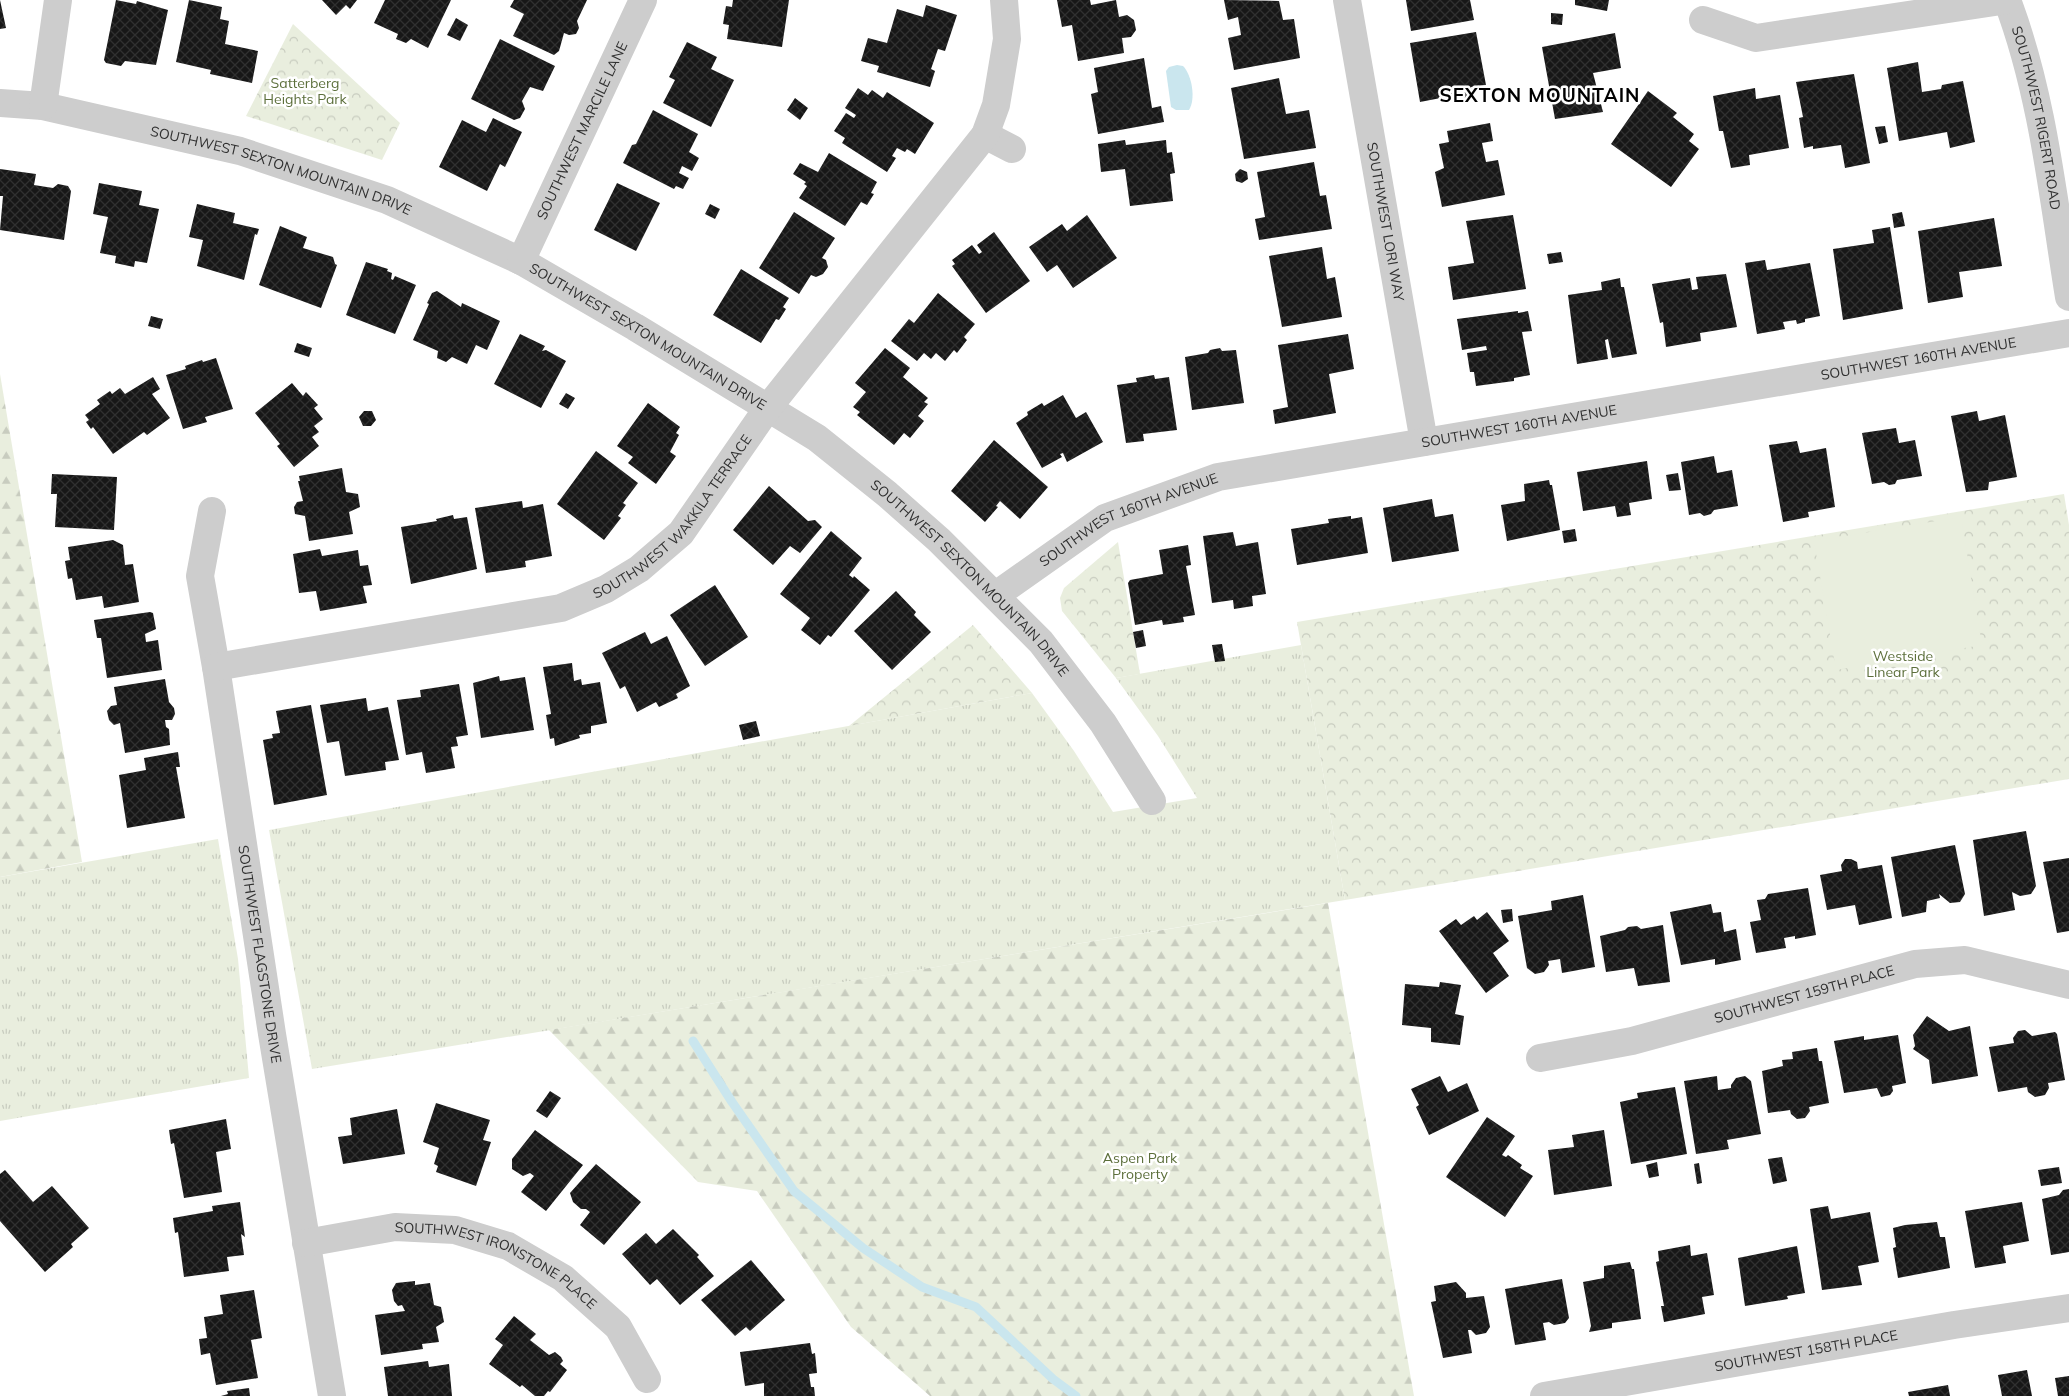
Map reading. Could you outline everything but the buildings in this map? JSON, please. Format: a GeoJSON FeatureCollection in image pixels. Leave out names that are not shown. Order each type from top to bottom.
{"type":"FeatureCollection","features":[{"type":"Feature","properties":{"kind":"street"},"geometry":{"type":"LineString","coordinates":[[43,106],[58,0]]}},
{"type":"Feature","properties":{"kind":"street","name":"SOUTHWEST MARCILE LANE"},"geometry":{"type":"LineString","coordinates":[[521,261],[643,0]]}},
{"type":"Feature","properties":{"kind":"street","name":"SOUTHWEST WAKKILA TERRACE"},"geometry":{"type":"LineString","coordinates":[[216,667],[561,608],[606,589],[638,568],[681,533],[767,409],[985,135],[996,105],[1007,39],[1004,0]]}},
{"type":"Feature","properties":{"kind":"street","name":"SOUTHWEST LORI WAY"},"geometry":{"type":"LineString","coordinates":[[1347,0],[1424,442]]}},
{"type":"Feature","properties":{"kind":"street"},"geometry":{"type":"LineString","coordinates":[[1703,20],[1756,38],[2008,0]]}},
{"type":"Feature","properties":{"kind":"street","name":"SOUTHWEST RIGERT ROAD"},"geometry":{"type":"LineString","coordinates":[[2008,0],[2021,38],[2038,106],[2069,297]]}},
{"type":"Feature","properties":{"kind":"street","name":"SOUTHWEST SEXTON MOUNTAIN DRIVE"},"geometry":{"type":"LineString","coordinates":[[0,103],[43,106],[231,148],[279,162],[387,200],[521,261],[635,327],[817,438],[887,494],[939,540],[1041,642],[1103,723],[1152,801]]}},
{"type":"Feature","properties":{"kind":"street"},"geometry":{"type":"LineString","coordinates":[[985,135],[1012,149]]}},
{"type":"Feature","properties":{"kind":"street","name":"SOUTHWEST 160TH AVENUE"},"geometry":{"type":"LineString","coordinates":[[996,595],[1105,518],[1218,477],[2069,333]]}},
{"type":"Feature","properties":{"kind":"street","name":"SOUTHWEST FLAGSTONE DRIVE"},"geometry":{"type":"LineString","coordinates":[[212,511],[200,576],[216,667],[272,1034],[332,1396]]}},
{"type":"Feature","properties":{"kind":"street","name":"SOUTHWEST 159TH PLACE"},"geometry":{"type":"LineString","coordinates":[[1540,1058],[1632,1041],[1915,964],[1965,960],[2069,985]]}},
{"type":"Feature","properties":{"kind":"street","name":"SOUTHWEST IRONSTONE PLACE"},"geometry":{"type":"LineString","coordinates":[[306,1243],[395,1228],[455,1230],[508,1246],[563,1278],[618,1327],[647,1379]]}},
{"type":"Feature","properties":{"kind":"street","name":"SOUTHWEST 158TH PLACE"},"geometry":{"type":"LineString","coordinates":[[1544,1396],[1944,1327],[2069,1308]]}},
{"type":"Feature","properties":{"kind":"green space","name":"Satterberg Heights Park"},"geometry":{"type":"Polygon","coordinates":[[[293,24],[400,123],[382,160],[246,116],[293,24]]]}},
{"type":"Feature","properties":{"kind":"green space"},"geometry":{"type":"Polygon","coordinates":[[[0,374],[82,862],[0,877],[0,374]]]}},
{"type":"Feature","properties":{"kind":"green space","name":"Westside Linear Park"},"geometry":{"type":"Polygon","coordinates":[[[2064,494],[2069,525],[2069,779],[1345,900],[1297,622],[2064,494]]]}},
{"type":"Feature","properties":{"kind":"green space"},"geometry":{"type":"Polygon","coordinates":[[[1961,517],[1982,645],[1836,670],[1814,541],[1961,517]]]}},
{"type":"Feature","properties":{"kind":"green space"},"geometry":{"type":"Polygon","coordinates":[[[1118,542],[1140,674],[1116,678],[1062,611],[1060,598],[1064,588],[1118,542]]]}},
{"type":"Feature","properties":{"kind":"green space"},"geometry":{"type":"Polygon","coordinates":[[[973,625],[1032,693],[849,726],[973,625]]]}},
{"type":"Feature","properties":{"kind":"green space"},"geometry":{"type":"Polygon","coordinates":[[[1301,645],[1345,900],[312,1069],[269,830],[1032,693],[1074,751],[1113,812],[1197,798],[1158,736],[1116,678],[1301,645]]]}},
{"type":"Feature","properties":{"kind":"green space"},"geometry":{"type":"Polygon","coordinates":[[[218,839],[238,959],[249,1078],[0,1121],[0,877],[218,839]]]}},
{"type":"Feature","properties":{"kind":"green space","name":"Aspen Park Property"},"geometry":{"type":"Polygon","coordinates":[[[1328,903],[1414,1396],[930,1396],[851,1327],[757,1191],[698,1182],[549,1030],[1328,903]]]}},
{"type":"Feature","properties":{"kind":"water"},"geometry":{"type":"Polygon","coordinates":[[[1183,66],[1191,81],[1193,94],[1189,110],[1176,110],[1171,107],[1166,71],[1169,67],[1183,66]]]}},
{"type":"Feature","properties":{"kind":"waterway"},"geometry":{"type":"LineString","coordinates":[[693,1041],[732,1102],[794,1191],[863,1248],[922,1287],[976,1307],[1053,1379],[1076,1396]]}},
{"type":"Feature","properties":{"kind":"district","name":"SEXTON MOUNTAIN"},"geometry":{"type":"Point","coordinates":[1540,95]}}]}
